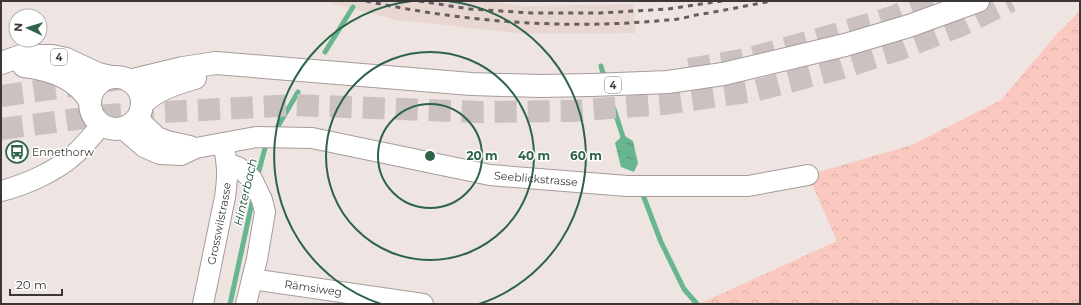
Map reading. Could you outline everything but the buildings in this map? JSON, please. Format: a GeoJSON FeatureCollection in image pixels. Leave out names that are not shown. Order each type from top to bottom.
{"type":"FeatureCollection","features":[{"type":"Feature","properties":{"kind":"main road","name":"4"},"geometry":{"type":"LineString","coordinates":[[2,62],[21,56],[52,56],[66,59],[98,74],[120,79],[200,64],[216,63],[471,84],[577,86],[668,82],[723,74],[845,45],[910,26],[978,1]]}},
{"type":"Feature","properties":{"kind":"main road","name":"4"},"geometry":{"type":"LineString","coordinates":[[2,62],[43,69],[63,76],[81,87],[90,101]]}},
{"type":"Feature","properties":{"kind":"main road","name":"4"},"geometry":{"type":"LineString","coordinates":[[126,119],[151,96],[167,88],[238,66]]}},
{"type":"Feature","properties":{"kind":"main road"},"geometry":{"type":"LineString","coordinates":[[106,79],[120,79],[138,89],[140,94],[126,119],[97,120],[93,113],[90,101],[93,91],[106,79]]}},
{"type":"Feature","properties":{"kind":"street","name":"Seeblickstrasse"},"geometry":{"type":"LineString","coordinates":[[126,119],[157,137],[196,148],[256,137],[282,136],[312,138],[490,175],[627,186],[748,186],[808,175]]}},
{"type":"Feature","properties":{"kind":"street"},"geometry":{"type":"LineString","coordinates":[[1,192],[38,178],[126,119]]}},
{"type":"Feature","properties":{"kind":"street","name":"Grosswilstrasse"},"geometry":{"type":"LineString","coordinates":[[203,304],[225,197],[228,164],[223,143]]}},
{"type":"Feature","properties":{"kind":"street"},"geometry":{"type":"LineString","coordinates":[[228,164],[238,167],[252,179],[262,200],[264,212],[246,304]]}},
{"type":"Feature","properties":{"kind":"street","name":"Rämsiweg"},"geometry":{"type":"LineString","coordinates":[[252,279],[423,304]]}},
{"type":"Feature","properties":{"kind":"shaded area"},"geometry":{"type":"Polygon","coordinates":[[[323,1],[485,1],[526,6],[633,4],[636,33],[526,34],[397,20],[323,1]]]}},
{"type":"Feature","properties":{"kind":"green space"},"geometry":{"type":"Polygon","coordinates":[[[1080,11],[1080,304],[699,304],[837,241],[808,175],[912,145],[1001,100],[1057,34],[1080,11]]]}},
{"type":"Feature","properties":{"kind":"water"},"geometry":{"type":"Polygon","coordinates":[[[623,135],[633,141],[638,163],[634,172],[621,167],[615,143],[623,135]]]}},
{"type":"Feature","properties":{"kind":"waterway","name":"Hinterbach"},"geometry":{"type":"LineString","coordinates":[[325,52],[353,7]]}},
{"type":"Feature","properties":{"kind":"waterway"},"geometry":{"type":"LineString","coordinates":[[601,66],[603,73]]}},
{"type":"Feature","properties":{"kind":"waterway","name":"Hinterbach"},"geometry":{"type":"LineString","coordinates":[[274,133],[298,92]]}},
{"type":"Feature","properties":{"kind":"waterway"},"geometry":{"type":"LineString","coordinates":[[614,109],[624,140]]}},
{"type":"Feature","properties":{"kind":"waterway","name":"Hinterbach"},"geometry":{"type":"LineString","coordinates":[[257,178],[265,148],[269,142]]}},
{"type":"Feature","properties":{"kind":"waterway"},"geometry":{"type":"LineString","coordinates":[[643,195],[661,242],[684,289],[697,304]]}},
{"type":"Feature","properties":{"kind":"waterway","name":"Hinterbach"},"geometry":{"type":"LineString","coordinates":[[230,304],[253,198]]}},
{"type":"Feature","properties":{"kind":"tunnel"},"geometry":{"type":"LineString","coordinates":[[689,69],[747,59],[892,17],[932,1]]}},
{"type":"Feature","properties":{"kind":"tunnel"},"geometry":{"type":"LineString","coordinates":[[1,129],[107,115],[295,105],[479,112],[571,111],[664,104],[754,91],[842,68],[901,49],[960,26],[1011,1]]}},
{"type":"Feature","properties":{"kind":"tunnel"},"geometry":{"type":"LineString","coordinates":[[1,96],[122,79]]}},
{"type":"Feature","properties":{"kind":"railway"},"geometry":{"type":"LineString","coordinates":[[366,1],[478,19],[553,24],[629,23],[674,20],[771,1]]}},
{"type":"Feature","properties":{"kind":"railway"},"geometry":{"type":"LineString","coordinates":[[419,1],[470,9],[531,13],[600,13],[668,9],[722,1]]}},
{"type":"Feature","properties":{"kind":"place","name":"Ennethorw"},"geometry":{"type":"Point","coordinates":[17,152]}}]}
